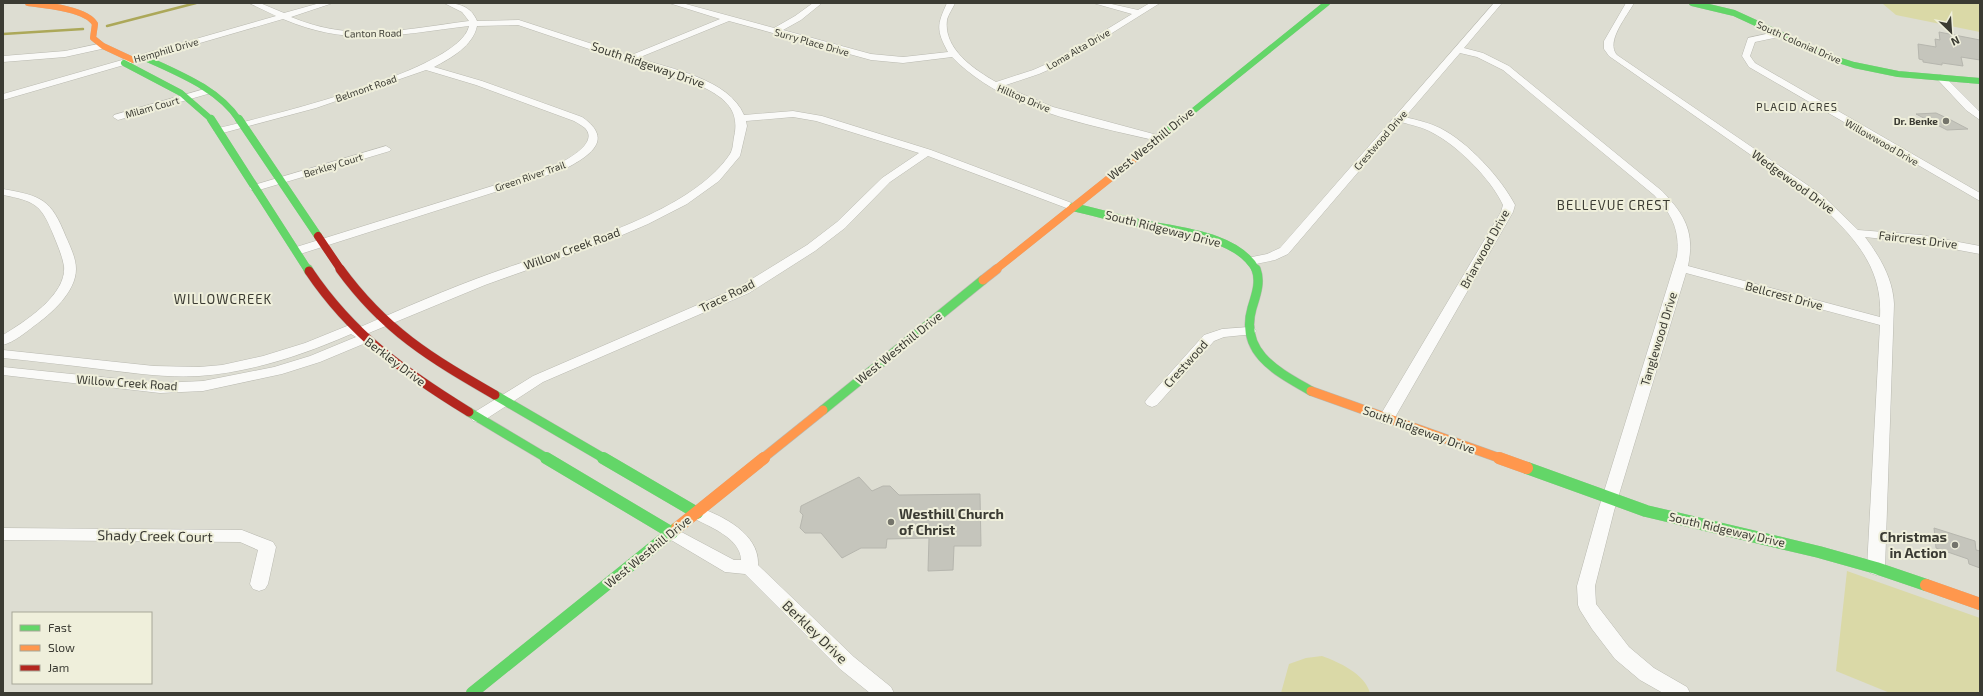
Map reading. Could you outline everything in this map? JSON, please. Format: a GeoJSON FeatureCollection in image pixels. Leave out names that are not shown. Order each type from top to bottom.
{"type":"FeatureCollection","features":[{"type":"Feature","properties":{"kind":"street"},"geometry":{"type":"LineString","coordinates":[[28,3],[79,14],[92,19],[95,24],[93,38],[103,46]]}},
{"type":"Feature","properties":{"kind":"street","name":"Canton Road"},"geometry":{"type":"LineString","coordinates":[[253,3],[316,29],[350,35],[383,35],[474,25]]}},
{"type":"Feature","properties":{"kind":"street","name":"Hemphill Drive"},"geometry":{"type":"LineString","coordinates":[[3,97],[329,3]]}},
{"type":"Feature","properties":{"kind":"street"},"geometry":{"type":"LineString","coordinates":[[448,3],[465,10],[471,16],[474,25]]}},
{"type":"Feature","properties":{"kind":"street","name":"Surry Place Drive"},"geometry":{"type":"LineString","coordinates":[[676,3],[872,57],[903,60],[954,54]]}},
{"type":"Feature","properties":{"kind":"street"},"geometry":{"type":"LineString","coordinates":[[775,31],[798,18],[818,3]]}},
{"type":"Feature","properties":{"kind":"street","name":"Hilltop Drive"},"geometry":{"type":"LineString","coordinates":[[950,3],[944,15],[942,26],[947,45],[963,63],[995,85],[1034,104],[1052,110],[1157,138]]}},
{"type":"Feature","properties":{"kind":"street"},"geometry":{"type":"LineString","coordinates":[[1097,3],[1139,14]]}},
{"type":"Feature","properties":{"kind":"street","name":"Loma Alta Drive"},"geometry":{"type":"LineString","coordinates":[[995,85],[1048,67],[1156,3]]}},
{"type":"Feature","properties":{"kind":"street","name":"West Westhill Drive"},"geometry":{"type":"LineString","coordinates":[[472,693],[697,513],[1157,138],[1327,3]]}},
{"type":"Feature","properties":{"kind":"street","name":"Crestwood Drive"},"geometry":{"type":"LineString","coordinates":[[1251,261],[1271,257],[1284,251],[1498,3]]}},
{"type":"Feature","properties":{"kind":"street","name":"Wedgewood Drive"},"geometry":{"type":"LineString","coordinates":[[1630,3],[1608,41],[1608,48],[1614,57],[1804,187],[1832,209],[1855,233],[1867,249],[1882,278],[1887,297],[1887,323],[1876,568]]}},
{"type":"Feature","properties":{"kind":"street","name":"South Colonial Drive"},"geometry":{"type":"LineString","coordinates":[[1692,3],[1734,13],[1832,58],[1854,66],[1887,73],[1980,81]]}},
{"type":"Feature","properties":{"kind":"street"},"geometry":{"type":"LineString","coordinates":[[631,58],[729,18]]}},
{"type":"Feature","properties":{"kind":"street","name":"South Ridgeway Drive"},"geometry":{"type":"LineString","coordinates":[[474,25],[519,23],[631,58],[714,88],[730,101],[741,118],[776,114],[808,116],[927,152],[1073,207],[1208,239],[1234,249],[1251,261],[1258,271],[1260,281],[1248,324],[1252,340],[1260,353],[1276,369],[1312,391],[1386,419],[1646,511],[1819,552],[1876,568],[1980,604]]}},
{"type":"Feature","properties":{"kind":"street","name":"Belmont Road"},"geometry":{"type":"LineString","coordinates":[[219,131],[309,107],[425,67],[451,54],[472,33],[474,25]]}},
{"type":"Feature","properties":{"kind":"street","name":"Willowwood Drive"},"geometry":{"type":"LineString","coordinates":[[1780,34],[1764,36],[1751,40],[1746,56],[1752,65],[1980,198]]}},
{"type":"Feature","properties":{"kind":"street"},"geometry":{"type":"LineString","coordinates":[[3,59],[65,54],[103,46]]}},
{"type":"Feature","properties":{"kind":"street","name":"Berkley Drive"},"geometry":{"type":"LineString","coordinates":[[103,46],[177,89],[200,107],[219,131],[297,251],[310,274],[336,310],[358,334],[396,366],[435,392],[478,416],[731,567],[749,567],[847,663],[884,693]]}},
{"type":"Feature","properties":{"kind":"street","name":"Tanglewood Drive"},"geometry":{"type":"LineString","coordinates":[[1459,50],[1480,55],[1506,68],[1658,194],[1669,205],[1682,228],[1686,243],[1681,268],[1610,499],[1586,586],[1588,605],[1599,624],[1622,653],[1647,674],[1680,693]]}},
{"type":"Feature","properties":{"kind":"street","name":"Berkley Drive"},"geometry":{"type":"LineString","coordinates":[[144,57],[193,80],[232,110],[352,286],[385,322],[423,352],[730,531],[740,541],[749,554],[749,567]]}},
{"type":"Feature","properties":{"kind":"street","name":"Green River Trail"},"geometry":{"type":"LineString","coordinates":[[297,251],[557,169],[583,155],[593,141],[593,135],[590,128],[578,120],[479,83],[425,67]]}},
{"type":"Feature","properties":{"kind":"street"},"geometry":{"type":"LineString","coordinates":[[1941,78],[1956,92],[1971,110],[1980,117]]}},
{"type":"Feature","properties":{"kind":"street","name":"Milam Court"},"geometry":{"type":"LineString","coordinates":[[118,116],[208,91]]}},
{"type":"Feature","properties":{"kind":"street","name":"Willow Creek Road"},"geometry":{"type":"LineString","coordinates":[[3,372],[160,388],[203,386],[277,371],[315,358],[358,334],[385,322],[499,275],[595,242],[666,211],[705,187],[730,163],[742,138],[741,118]]}},
{"type":"Feature","properties":{"kind":"street","name":"Briarwood Drive"},"geometry":{"type":"LineString","coordinates":[[1386,419],[1508,212],[1509,205],[1500,187],[1456,144],[1438,131],[1398,118]]}},
{"type":"Feature","properties":{"kind":"street","name":"Berkley Court"},"geometry":{"type":"LineString","coordinates":[[255,188],[386,149]]}},
{"type":"Feature","properties":{"kind":"street","name":"Trace Road"},"geometry":{"type":"LineString","coordinates":[[478,416],[538,379],[574,362],[744,290],[811,248],[841,224],[886,180],[927,152]]}},
{"type":"Feature","properties":{"kind":"street"},"geometry":{"type":"LineString","coordinates":[[3,192],[26,196],[50,211],[70,266],[68,278],[61,293],[26,326],[3,341]]}},
{"type":"Feature","properties":{"kind":"street","name":"Faircrest Drive"},"geometry":{"type":"LineString","coordinates":[[1855,233],[1921,239],[1980,250]]}},
{"type":"Feature","properties":{"kind":"street","name":"Bellcrest Drive"},"geometry":{"type":"LineString","coordinates":[[1681,268],[1887,323]]}},
{"type":"Feature","properties":{"kind":"street","name":"Crestwood"},"geometry":{"type":"LineString","coordinates":[[1152,402],[1209,338],[1222,333],[1249,331]]}},
{"type":"Feature","properties":{"kind":"street","name":"Willow Creek Road"},"geometry":{"type":"LineString","coordinates":[[3,354],[160,371],[205,371],[268,360],[309,346],[358,334]]}},
{"type":"Feature","properties":{"kind":"street","name":"Shady Creek Court"},"geometry":{"type":"LineString","coordinates":[[3,534],[203,538],[242,536],[267,547],[259,584]]}},
{"type":"Feature","properties":{"kind":"green space"},"geometry":{"type":"Polygon","coordinates":[[[1980,3],[1980,32],[1896,15],[1883,4],[1980,3]]]}},
{"type":"Feature","properties":{"kind":"green space"},"geometry":{"type":"Polygon","coordinates":[[[1847,571],[1980,618],[1980,693],[1890,693],[1836,671],[1847,571]]]}},
{"type":"Feature","properties":{"kind":"green space"},"geometry":{"type":"Polygon","coordinates":[[[1322,656],[1343,665],[1357,675],[1363,680],[1370,693],[1281,693],[1289,664],[1306,658],[1322,656]]]}},
{"type":"Feature","properties":{"kind":"building"},"geometry":{"type":"Polygon","coordinates":[[[1939,32],[1980,40],[1980,60],[1961,57],[1963,66],[1923,62],[1923,60],[1919,59],[1918,44],[1936,47],[1935,39],[1940,40],[1939,32]]]}},
{"type":"Feature","properties":{"kind":"building","name":"Dr. Benke"},"geometry":{"type":"Polygon","coordinates":[[[1936,113],[1968,129],[1947,130],[1916,114],[1936,113]]]}},
{"type":"Feature","properties":{"kind":"building","name":"Westhill Church of Christ"},"geometry":{"type":"Polygon","coordinates":[[[859,477],[872,491],[883,486],[890,486],[899,495],[980,494],[981,546],[954,546],[953,570],[928,571],[929,538],[887,539],[886,548],[861,548],[842,558],[821,533],[805,533],[800,528],[803,515],[800,512],[801,506],[859,477]]]}},
{"type":"Feature","properties":{"kind":"building","name":"Christmas in Action"},"geometry":{"type":"Polygon","coordinates":[[[1934,528],[1975,541],[1976,550],[1980,551],[1980,568],[1969,564],[1968,559],[1936,548],[1934,528]]]}},
{"type":"Feature","properties":{"kind":"waterway"},"geometry":{"type":"LineString","coordinates":[[107,26],[196,3]]}},
{"type":"Feature","properties":{"kind":"waterway"},"geometry":{"type":"LineString","coordinates":[[3,34],[83,29]]}},
{"type":"Feature","properties":{"kind":"traffic: fast"},"geometry":{"type":"LineString","coordinates":[[1145,150],[1327,3]]}},
{"type":"Feature","properties":{"kind":"traffic: fast"},"geometry":{"type":"LineString","coordinates":[[1692,3],[1734,13],[1832,58],[1854,65],[1898,74],[1980,81]]}},
{"type":"Feature","properties":{"kind":"traffic: fast"},"geometry":{"type":"LineString","coordinates":[[143,57],[193,80],[232,109],[318,236]]}},
{"type":"Feature","properties":{"kind":"traffic: fast"},"geometry":{"type":"LineString","coordinates":[[124,63],[181,93],[211,119],[309,271]]}},
{"type":"Feature","properties":{"kind":"traffic: fast"},"geometry":{"type":"LineString","coordinates":[[1073,207],[1138,223],[1203,236],[1231,246],[1242,253],[1252,262],[1257,271],[1257,289],[1249,316],[1248,326],[1249,335],[1253,345],[1274,368],[1311,391]]}},
{"type":"Feature","properties":{"kind":"traffic: fast"},"geometry":{"type":"LineString","coordinates":[[823,410],[983,280]]}},
{"type":"Feature","properties":{"kind":"traffic: fast"},"geometry":{"type":"LineString","coordinates":[[495,395],[697,513]]}},
{"type":"Feature","properties":{"kind":"traffic: fast"},"geometry":{"type":"LineString","coordinates":[[469,412],[672,533]]}},
{"type":"Feature","properties":{"kind":"traffic: fast"},"geometry":{"type":"LineString","coordinates":[[1527,468],[1646,511],[1819,552],[1876,568],[1926,585]]}},
{"type":"Feature","properties":{"kind":"traffic: fast"},"geometry":{"type":"LineString","coordinates":[[472,693],[677,528]]}},
{"type":"Feature","properties":{"kind":"traffic: slow"},"geometry":{"type":"LineString","coordinates":[[28,3],[64,9],[90,18],[95,24],[93,38],[103,46],[133,60]]}},
{"type":"Feature","properties":{"kind":"traffic: slow"},"geometry":{"type":"LineString","coordinates":[[983,280],[1145,150]]}},
{"type":"Feature","properties":{"kind":"traffic: slow"},"geometry":{"type":"LineString","coordinates":[[1311,391],[1527,468]]}},
{"type":"Feature","properties":{"kind":"traffic: slow"},"geometry":{"type":"LineString","coordinates":[[677,528],[823,410]]}},
{"type":"Feature","properties":{"kind":"traffic: slow"},"geometry":{"type":"LineString","coordinates":[[1926,585],[1980,604]]}},
{"type":"Feature","properties":{"kind":"traffic: jam"},"geometry":{"type":"LineString","coordinates":[[318,236],[357,292],[385,322],[424,352],[495,395]]}},
{"type":"Feature","properties":{"kind":"traffic: jam"},"geometry":{"type":"LineString","coordinates":[[309,271],[324,294],[341,314],[380,351],[423,383],[469,412]]}},
{"type":"Feature","properties":{"kind":"place","name":"Dr. Benke"},"geometry":{"type":"Point","coordinates":[1946,121]}},
{"type":"Feature","properties":{"kind":"place","name":"Westhill Church of Christ"},"geometry":{"type":"Point","coordinates":[891,522]}},
{"type":"Feature","properties":{"kind":"place","name":"Christmas in Action"},"geometry":{"type":"Point","coordinates":[1955,545]}},
{"type":"Feature","properties":{"kind":"district","name":"PLACID ACRES"},"geometry":{"type":"Point","coordinates":[1797,107]}},
{"type":"Feature","properties":{"kind":"district","name":"BELLEVUE CREST"},"geometry":{"type":"Point","coordinates":[1614,205]}},
{"type":"Feature","properties":{"kind":"district","name":"WILLOWCREEK"},"geometry":{"type":"Point","coordinates":[223,299]}}]}
